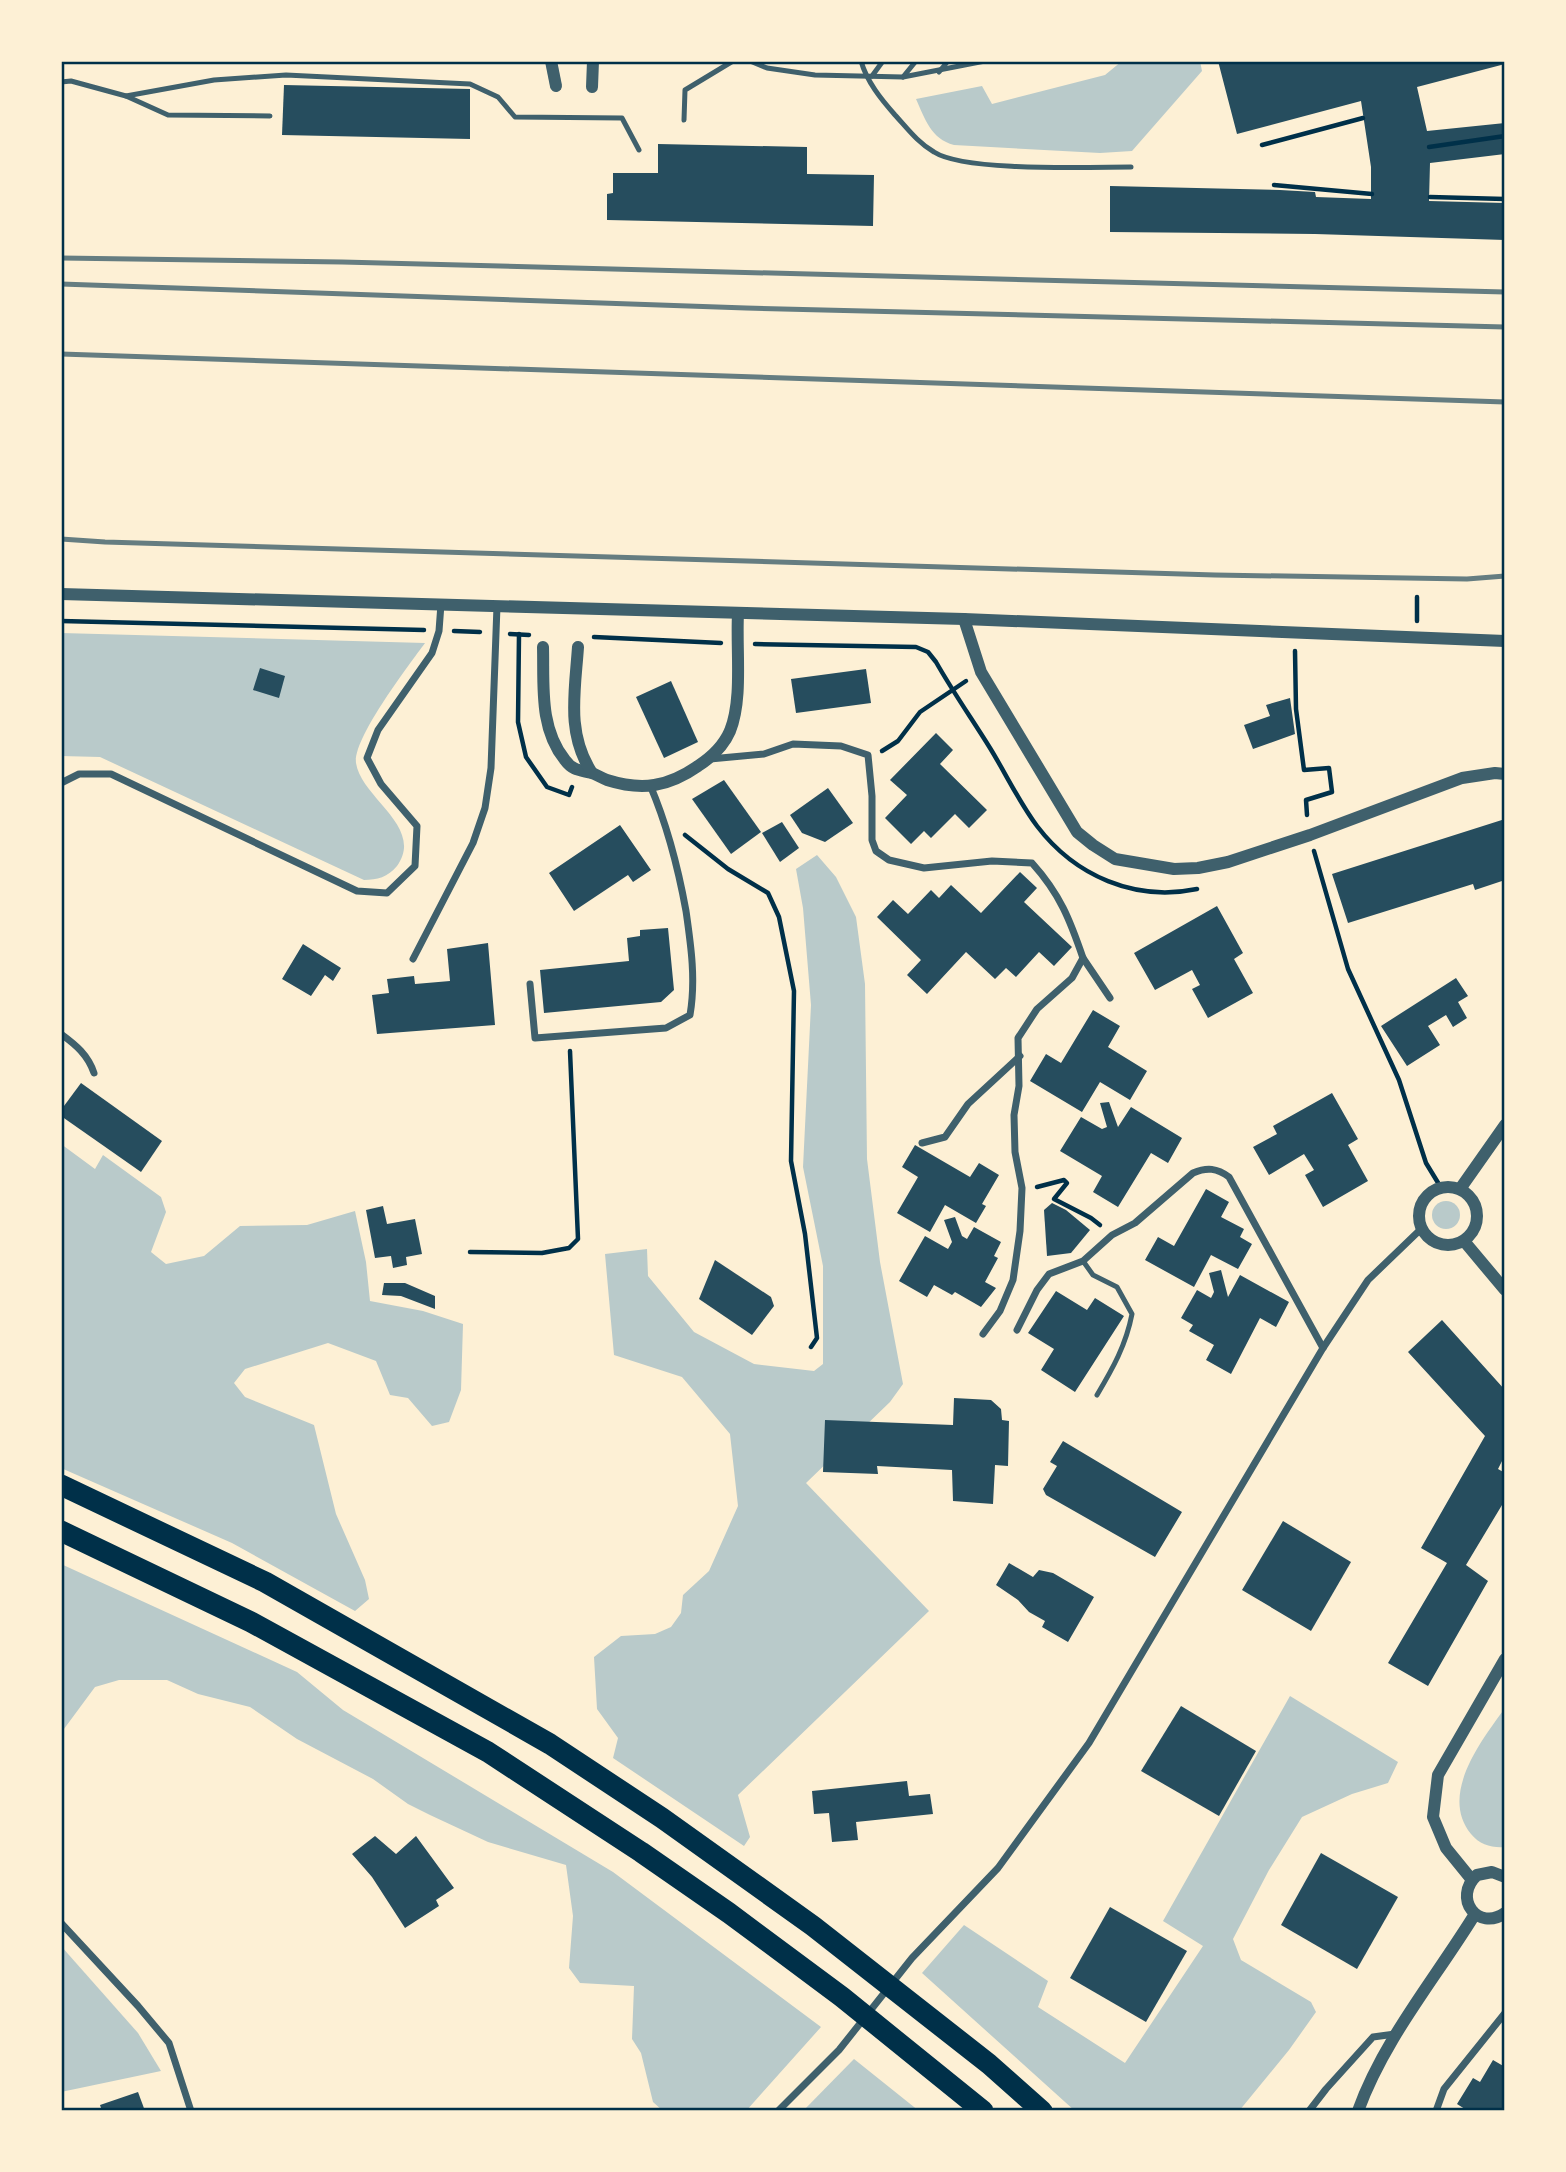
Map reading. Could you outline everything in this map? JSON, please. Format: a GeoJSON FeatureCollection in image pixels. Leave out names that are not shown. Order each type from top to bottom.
{"type":"FeatureCollection","features":[{"type":"Feature","properties":{"kind":"highway"},"geometry":{"type":"LineString","coordinates":[[61,1485],[265,1582],[550,1744],[662,1818],[813,1926],[989,2064],[1042,2111]]}},
{"type":"Feature","properties":{"kind":"highway"},"geometry":{"type":"LineString","coordinates":[[61,1531],[251,1622],[488,1752],[729,1913],[842,1997],[983,2111]]}},
{"type":"Feature","properties":{"kind":"street"},"geometry":{"type":"LineString","coordinates":[[551,61],[556,86]]}},
{"type":"Feature","properties":{"kind":"street"},"geometry":{"type":"LineString","coordinates":[[592,87],[593,61]]}},
{"type":"Feature","properties":{"kind":"street"},"geometry":{"type":"LineString","coordinates":[[61,594],[964,619],[1505,641]]}},
{"type":"Feature","properties":{"kind":"street"},"geometry":{"type":"LineString","coordinates":[[61,783],[79,774],[111,774],[358,891],[387,893],[415,866],[417,826],[381,784],[367,758],[378,730],[432,653],[439,631],[441,604]]}},
{"type":"Feature","properties":{"kind":"street"},"geometry":{"type":"LineString","coordinates":[[413,959],[474,844],[485,808],[492,756],[496,605]]}},
{"type":"Feature","properties":{"kind":"street"},"geometry":{"type":"LineString","coordinates":[[543,647],[545,722],[565,761],[577,772],[631,785],[650,785],[678,780],[709,759],[720,748],[730,730],[737,702],[738,614]]}},
{"type":"Feature","properties":{"kind":"street"},"geometry":{"type":"LineString","coordinates":[[964,619],[981,672],[1077,832],[1115,859],[1174,869],[1228,862],[1310,835],[1462,778],[1505,774]]}},
{"type":"Feature","properties":{"kind":"street"},"geometry":{"type":"LineString","coordinates":[[581,642],[573,719],[576,741],[592,774]]}},
{"type":"Feature","properties":{"kind":"street"},"geometry":{"type":"LineString","coordinates":[[709,759],[764,754],[793,744],[841,746],[868,755],[872,840],[876,851],[889,860],[924,868],[992,861],[1032,863],[1051,884],[1069,919],[1083,958],[1110,998]]}},
{"type":"Feature","properties":{"kind":"street"},"geometry":{"type":"LineString","coordinates":[[530,984],[535,1038],[666,1028],[690,1014],[694,994],[692,942],[679,868],[665,820],[650,785]]}},
{"type":"Feature","properties":{"kind":"street"},"geometry":{"type":"LineString","coordinates":[[983,1334],[1000,1311],[1013,1280],[1022,1188],[1015,1152],[1020,1056],[1018,1038],[1037,1009],[1072,978],[1083,958]]}},
{"type":"Feature","properties":{"kind":"street"},"geometry":{"type":"LineString","coordinates":[[61,1034],[78,1046],[94,1073]]}},
{"type":"Feature","properties":{"kind":"street"},"geometry":{"type":"LineString","coordinates":[[922,1143],[945,1137],[968,1104],[1020,1056]]}},
{"type":"Feature","properties":{"kind":"street"},"geometry":{"type":"LineString","coordinates":[[1460,1189],[1505,1125]]}},
{"type":"Feature","properties":{"kind":"street"},"geometry":{"type":"LineString","coordinates":[[1017,1330],[1037,1290],[1049,1274],[1083,1261],[1112,1235],[1135,1223],[1203,1168],[1221,1171],[1229,1177],[1323,1348]]}},
{"type":"Feature","properties":{"kind":"street"},"geometry":{"type":"LineString","coordinates":[[1441,1187],[1460,1189],[1472,1199],[1478,1214],[1474,1229],[1464,1241],[1448,1246],[1432,1241],[1421,1228],[1418,1211],[1426,1195],[1441,1187]]}},
{"type":"Feature","properties":{"kind":"street"},"geometry":{"type":"LineString","coordinates":[[778,2111],[839,2050],[912,1958],[998,1868],[1090,1743],[1323,1348],[1368,1280],[1421,1228]]}},
{"type":"Feature","properties":{"kind":"street"},"geometry":{"type":"LineString","coordinates":[[1464,1241],[1505,1290]]}},
{"type":"Feature","properties":{"kind":"street"},"geometry":{"type":"LineString","coordinates":[[1472,1880],[1446,1848],[1433,1817],[1438,1776],[1505,1658]]}},
{"type":"Feature","properties":{"kind":"street"},"geometry":{"type":"LineString","coordinates":[[1505,1877],[1484,1872],[1472,1880],[1467,1888],[1466,1898],[1475,1914],[1493,1919],[1505,1913]]}},
{"type":"Feature","properties":{"kind":"street"},"geometry":{"type":"LineString","coordinates":[[1358,2111],[1364,2094],[1396,2034],[1475,1914]]}},
{"type":"Feature","properties":{"kind":"street"},"geometry":{"type":"LineString","coordinates":[[61,1923],[169,2043],[191,2111]]}},
{"type":"Feature","properties":{"kind":"street"},"geometry":{"type":"LineString","coordinates":[[1436,2111],[1444,2089],[1505,2013]]}},
{"type":"Feature","properties":{"kind":"street"},"geometry":{"type":"LineString","coordinates":[[1309,2111],[1373,2037],[1396,2034]]}},
{"type":"Feature","properties":{"kind":"lane"},"geometry":{"type":"LineString","coordinates":[[684,120],[685,90],[733,61]]}},
{"type":"Feature","properties":{"kind":"lane"},"geometry":{"type":"LineString","coordinates":[[751,61],[767,68],[815,75],[904,77],[982,62]]}},
{"type":"Feature","properties":{"kind":"lane"},"geometry":{"type":"LineString","coordinates":[[861,61],[884,102],[918,140],[935,153],[951,159],[992,164],[1131,167]]}},
{"type":"Feature","properties":{"kind":"lane"},"geometry":{"type":"LineString","coordinates":[[869,76],[883,61]]}},
{"type":"Feature","properties":{"kind":"lane"},"geometry":{"type":"LineString","coordinates":[[904,77],[916,61]]}},
{"type":"Feature","properties":{"kind":"lane"},"geometry":{"type":"LineString","coordinates":[[939,72],[948,61]]}},
{"type":"Feature","properties":{"kind":"lane"},"geometry":{"type":"LineString","coordinates":[[126,96],[214,80],[286,75],[470,84],[498,97],[515,117],[622,118],[639,150]]}},
{"type":"Feature","properties":{"kind":"lane"},"geometry":{"type":"LineString","coordinates":[[61,82],[71,81],[126,96],[168,116],[270,116]]}},
{"type":"Feature","properties":{"kind":"lane"},"geometry":{"type":"LineString","coordinates":[[1083,1261],[1093,1275],[1117,1287],[1132,1314],[1120,1358],[1097,1395]]}},
{"type":"Feature","properties":{"kind":"path"},"geometry":{"type":"LineString","coordinates":[[1262,145],[1363,118]]}},
{"type":"Feature","properties":{"kind":"path"},"geometry":{"type":"LineString","coordinates":[[1429,147],[1505,136]]}},
{"type":"Feature","properties":{"kind":"path"},"geometry":{"type":"LineString","coordinates":[[1274,186],[1372,194]]}},
{"type":"Feature","properties":{"kind":"path"},"geometry":{"type":"LineString","coordinates":[[1430,197],[1505,199]]}},
{"type":"Feature","properties":{"kind":"path"},"geometry":{"type":"LineString","coordinates":[[61,621],[492,633]]}},
{"type":"Feature","properties":{"kind":"path"},"geometry":{"type":"LineString","coordinates":[[1295,633],[1296,709],[1304,770],[1329,768],[1332,792],[1306,800],[1308,820]]}},
{"type":"Feature","properties":{"kind":"path"},"geometry":{"type":"LineString","coordinates":[[505,634],[532,635]]}},
{"type":"Feature","properties":{"kind":"path"},"geometry":{"type":"LineString","coordinates":[[519,634],[518,722],[526,757],[547,787]]}},
{"type":"Feature","properties":{"kind":"path"},"geometry":{"type":"LineString","coordinates":[[581,642],[916,647],[928,652],[936,662],[1037,825],[1061,852],[1101,879],[1135,891],[1165,894],[1208,887]]}},
{"type":"Feature","properties":{"kind":"path"},"geometry":{"type":"LineString","coordinates":[[868,755],[884,750],[898,741],[920,712],[981,672]]}},
{"type":"Feature","properties":{"kind":"path"},"geometry":{"type":"LineString","coordinates":[[665,820],[728,869],[768,894],[779,917],[794,991],[791,1161],[809,1266],[817,1338],[811,1346]]}},
{"type":"Feature","properties":{"kind":"path"},"geometry":{"type":"LineString","coordinates":[[1315,854],[1348,969],[1399,1080],[1426,1163],[1441,1187]]}},
{"type":"Feature","properties":{"kind":"path"},"geometry":{"type":"LineString","coordinates":[[470,1252],[542,1253],[569,1248],[578,1239],[569,1036]]}},
{"type":"Feature","properties":{"kind":"path"},"geometry":{"type":"LineString","coordinates":[[1055,1182],[1064,1180],[1067,1183],[1054,1199],[1091,1218],[1112,1235]]}},
{"type":"Feature","properties":{"kind":"shaded area"},"geometry":{"type":"Polygon","coordinates":[[[1122,61],[1200,61],[1202,71],[1132,151],[1100,153],[954,145],[934,133],[916,99],[982,86],[992,104],[1105,75],[1122,61]]]}},
{"type":"Feature","properties":{"kind":"shaded area"},"geometry":{"type":"Polygon","coordinates":[[[61,633],[425,643],[372,720],[357,752],[356,763],[360,776],[398,825],[403,838],[403,852],[397,866],[382,877],[364,880],[100,757],[61,756],[61,633]]]}},
{"type":"Feature","properties":{"kind":"shaded area"},"geometry":{"type":"Polygon","coordinates":[[[817,855],[836,877],[856,917],[865,984],[867,1159],[880,1262],[903,1384],[890,1402],[806,1483],[929,1611],[738,1795],[750,1837],[744,1846],[613,1758],[618,1738],[597,1709],[594,1657],[621,1636],[655,1634],[671,1627],[681,1613],[683,1595],[709,1571],[738,1506],[730,1434],[682,1377],[614,1355],[605,1254],[647,1249],[648,1276],[694,1332],[754,1364],[814,1371],[823,1364],[823,1266],[803,1167],[811,1005],[803,908],[796,869],[817,855]]]}},
{"type":"Feature","properties":{"kind":"shaded area"},"geometry":{"type":"Polygon","coordinates":[[[61,1144],[95,1169],[103,1155],[161,1197],[166,1212],[151,1252],[166,1264],[204,1256],[240,1226],[307,1225],[355,1211],[366,1262],[370,1301],[423,1311],[463,1324],[461,1390],[449,1422],[432,1426],[408,1398],[390,1395],[376,1361],[328,1343],[245,1369],[234,1383],[245,1397],[314,1425],[336,1514],[365,1580],[369,1599],[355,1611],[232,1543],[61,1468],[61,1144]]]}},
{"type":"Feature","properties":{"kind":"shaded area"},"geometry":{"type":"Polygon","coordinates":[[[1446,1201],[1456,1205],[1460,1215],[1456,1225],[1446,1229],[1436,1225],[1432,1215],[1436,1205],[1446,1201]]]}},
{"type":"Feature","properties":{"kind":"shaded area"},"geometry":{"type":"Polygon","coordinates":[[[61,1564],[297,1672],[343,1710],[613,1872],[821,2027],[746,2111],[663,2111],[653,2102],[641,2053],[632,2039],[634,1986],[580,1983],[569,1968],[573,1916],[566,1865],[488,1842],[408,1804],[373,1779],[297,1739],[250,1707],[198,1694],[167,1680],[119,1680],[95,1687],[61,1733],[61,1564]]]}},
{"type":"Feature","properties":{"kind":"shaded area"},"geometry":{"type":"Polygon","coordinates":[[[1290,1696],[1398,1762],[1388,1783],[1352,1794],[1302,1817],[1269,1870],[1233,1939],[1241,1960],[1311,2002],[1316,2012],[1239,2111],[1075,2111],[922,1973],[964,1925],[1048,1981],[1038,2007],[1125,2063],[1203,1946],[1163,1921],[1290,1696]]]}},
{"type":"Feature","properties":{"kind":"shaded area"},"geometry":{"type":"Polygon","coordinates":[[[1505,1708],[1505,1847],[1495,1847],[1482,1843],[1471,1834],[1462,1819],[1459,1802],[1461,1786],[1475,1752],[1505,1708]]]}},
{"type":"Feature","properties":{"kind":"shaded area"},"geometry":{"type":"Polygon","coordinates":[[[61,1946],[138,2033],[161,2071],[61,2092],[61,1946]]]}},
{"type":"Feature","properties":{"kind":"shaded area"},"geometry":{"type":"Polygon","coordinates":[[[854,2059],[919,2111],[803,2111],[854,2059]]]}},
{"type":"Feature","properties":{"kind":"building"},"geometry":{"type":"Polygon","coordinates":[[[1218,61],[1505,61],[1505,64],[1417,87],[1427,131],[1505,123],[1505,154],[1430,163],[1429,201],[1505,203],[1505,240],[1315,234],[1110,232],[1110,186],[1280,190],[1315,192],[1316,197],[1371,199],[1371,167],[1361,101],[1237,134],[1218,61]]]}},
{"type":"Feature","properties":{"kind":"building"},"geometry":{"type":"Polygon","coordinates":[[[284,85],[470,89],[470,139],[282,135],[284,85]]]}},
{"type":"Feature","properties":{"kind":"building"},"geometry":{"type":"Polygon","coordinates":[[[658,144],[807,147],[807,174],[874,175],[873,226],[607,220],[607,194],[613,193],[613,173],[658,173],[658,144]]]}},
{"type":"Feature","properties":{"kind":"building"},"geometry":{"type":"Polygon","coordinates":[[[260,668],[285,676],[279,698],[253,690],[260,668]]]}},
{"type":"Feature","properties":{"kind":"building"},"geometry":{"type":"Polygon","coordinates":[[[866,669],[871,703],[796,713],[791,679],[866,669]]]}},
{"type":"Feature","properties":{"kind":"building"},"geometry":{"type":"Polygon","coordinates":[[[671,681],[698,742],[664,758],[636,697],[671,681]]]}},
{"type":"Feature","properties":{"kind":"building"},"geometry":{"type":"Polygon","coordinates":[[[1290,698],[1295,734],[1253,749],[1244,725],[1270,716],[1266,705],[1290,698]]]}},
{"type":"Feature","properties":{"kind":"building"},"geometry":{"type":"Polygon","coordinates":[[[936,733],[953,750],[940,764],[987,810],[969,828],[955,814],[931,838],[924,831],[911,844],[885,818],[907,795],[890,780],[936,733]]]}},
{"type":"Feature","properties":{"kind":"building"},"geometry":{"type":"Polygon","coordinates":[[[724,780],[761,832],[731,854],[692,799],[724,780]]]}},
{"type":"Feature","properties":{"kind":"building"},"geometry":{"type":"Polygon","coordinates":[[[828,788],[853,823],[825,842],[802,833],[790,815],[828,788]]]}},
{"type":"Feature","properties":{"kind":"building"},"geometry":{"type":"Polygon","coordinates":[[[1505,819],[1505,880],[1475,890],[1473,884],[1348,923],[1332,874],[1505,819]]]}},
{"type":"Feature","properties":{"kind":"building"},"geometry":{"type":"Polygon","coordinates":[[[782,822],[799,848],[780,862],[762,833],[782,822]]]}},
{"type":"Feature","properties":{"kind":"building"},"geometry":{"type":"Polygon","coordinates":[[[620,825],[651,870],[633,882],[628,875],[574,911],[549,873],[620,825]]]}},
{"type":"Feature","properties":{"kind":"building"},"geometry":{"type":"Polygon","coordinates":[[[1020,872],[1037,888],[1024,902],[1072,947],[1054,966],[1039,952],[1016,977],[1006,968],[995,979],[966,952],[927,994],[907,975],[921,960],[877,917],[893,900],[908,914],[931,890],[939,898],[951,885],[981,913],[1020,872]]]}},
{"type":"Feature","properties":{"kind":"building"},"geometry":{"type":"Polygon","coordinates":[[[1217,906],[1243,953],[1234,959],[1253,993],[1208,1018],[1192,989],[1200,985],[1192,970],[1155,990],[1134,953],[1217,906]]]}},
{"type":"Feature","properties":{"kind":"building"},"geometry":{"type":"Polygon","coordinates":[[[668,928],[674,990],[661,1002],[544,1013],[540,970],[629,961],[627,938],[640,936],[640,930],[668,928]]]}},
{"type":"Feature","properties":{"kind":"building"},"geometry":{"type":"Polygon","coordinates":[[[488,943],[495,1025],[377,1034],[372,995],[389,993],[387,979],[414,976],[415,984],[450,981],[447,949],[488,943]]]}},
{"type":"Feature","properties":{"kind":"building"},"geometry":{"type":"Polygon","coordinates":[[[303,944],[341,968],[333,981],[325,975],[311,996],[282,979],[303,944]]]}},
{"type":"Feature","properties":{"kind":"building"},"geometry":{"type":"Polygon","coordinates":[[[1456,978],[1468,996],[1458,1002],[1467,1018],[1453,1027],[1446,1015],[1428,1026],[1440,1045],[1407,1066],[1381,1026],[1456,978]]]}},
{"type":"Feature","properties":{"kind":"building"},"geometry":{"type":"Polygon","coordinates":[[[1093,1010],[1120,1026],[1108,1047],[1147,1071],[1130,1100],[1100,1082],[1082,1112],[1030,1081],[1046,1054],[1061,1063],[1093,1010]]]}},
{"type":"Feature","properties":{"kind":"building"},"geometry":{"type":"Polygon","coordinates":[[[81,1083],[162,1141],[141,1172],[61,1116],[61,1110],[81,1083]]]}},
{"type":"Feature","properties":{"kind":"building"},"geometry":{"type":"Polygon","coordinates":[[[1332,1093],[1358,1139],[1348,1145],[1368,1181],[1323,1207],[1305,1175],[1314,1170],[1304,1154],[1269,1175],[1253,1147],[1277,1134],[1273,1126],[1332,1093]]]}},
{"type":"Feature","properties":{"kind":"building"},"geometry":{"type":"Polygon","coordinates":[[[1109,1102],[1118,1127],[1131,1107],[1182,1138],[1168,1163],[1151,1153],[1118,1207],[1093,1192],[1102,1176],[1060,1151],[1081,1117],[1102,1129],[1107,1127],[1100,1103],[1109,1102]]]}},
{"type":"Feature","properties":{"kind":"building"},"geometry":{"type":"Polygon","coordinates":[[[915,1145],[970,1177],[979,1163],[999,1175],[982,1204],[986,1206],[976,1223],[945,1205],[930,1232],[897,1213],[918,1177],[902,1167],[915,1145]]]}},
{"type":"Feature","properties":{"kind":"building"},"geometry":{"type":"Polygon","coordinates":[[[1206,1189],[1229,1202],[1221,1217],[1244,1229],[1240,1237],[1252,1244],[1238,1269],[1211,1255],[1194,1287],[1145,1260],[1158,1237],[1174,1246],[1206,1189]]]}},
{"type":"Feature","properties":{"kind":"building"},"geometry":{"type":"Polygon","coordinates":[[[1052,1203],[1066,1210],[1090,1230],[1071,1253],[1047,1256],[1044,1210],[1052,1203]]]}},
{"type":"Feature","properties":{"kind":"building"},"geometry":{"type":"Polygon","coordinates":[[[383,1206],[387,1224],[415,1219],[422,1254],[406,1257],[407,1265],[393,1268],[391,1256],[375,1258],[366,1210],[383,1206]]]}},
{"type":"Feature","properties":{"kind":"building"},"geometry":{"type":"Polygon","coordinates":[[[955,1217],[962,1236],[967,1239],[974,1227],[1001,1242],[994,1256],[998,1258],[985,1282],[996,1288],[981,1307],[955,1292],[952,1295],[934,1285],[927,1297],[899,1281],[925,1236],[948,1249],[952,1242],[944,1220],[955,1217]]]}},
{"type":"Feature","properties":{"kind":"building"},"geometry":{"type":"Polygon","coordinates":[[[715,1260],[771,1297],[774,1306],[752,1335],[699,1299],[715,1260]]]}},
{"type":"Feature","properties":{"kind":"building"},"geometry":{"type":"Polygon","coordinates":[[[1221,1270],[1228,1297],[1240,1275],[1289,1302],[1276,1327],[1260,1318],[1231,1374],[1206,1360],[1214,1345],[1189,1331],[1193,1325],[1181,1318],[1197,1290],[1211,1298],[1214,1292],[1209,1273],[1221,1270]]]}},
{"type":"Feature","properties":{"kind":"building"},"geometry":{"type":"Polygon","coordinates":[[[384,1283],[405,1283],[435,1296],[435,1309],[401,1296],[382,1295],[384,1283]]]}},
{"type":"Feature","properties":{"kind":"building"},"geometry":{"type":"Polygon","coordinates":[[[1056,1291],[1087,1310],[1095,1298],[1124,1316],[1075,1392],[1041,1370],[1054,1349],[1028,1333],[1056,1291]]]}},
{"type":"Feature","properties":{"kind":"building"},"geometry":{"type":"Polygon","coordinates":[[[1442,1320],[1505,1390],[1505,1455],[1498,1469],[1505,1473],[1505,1500],[1466,1565],[1488,1581],[1428,1686],[1388,1663],[1447,1563],[1421,1548],[1485,1436],[1408,1352],[1442,1320]]]}},
{"type":"Feature","properties":{"kind":"building"},"geometry":{"type":"Polygon","coordinates":[[[954,1398],[991,1400],[1001,1409],[1002,1420],[1009,1421],[1008,1466],[995,1465],[993,1504],[953,1501],[952,1470],[877,1466],[878,1474],[823,1472],[825,1420],[953,1425],[954,1398]]]}},
{"type":"Feature","properties":{"kind":"building"},"geometry":{"type":"Polygon","coordinates":[[[1063,1441],[1182,1512],[1155,1557],[1046,1495],[1043,1489],[1057,1466],[1050,1462],[1063,1441]]]}},
{"type":"Feature","properties":{"kind":"building"},"geometry":{"type":"Polygon","coordinates":[[[1283,1521],[1351,1562],[1311,1631],[1242,1590],[1283,1521]]]}},
{"type":"Feature","properties":{"kind":"building"},"geometry":{"type":"Polygon","coordinates":[[[1009,1563],[1033,1577],[1039,1570],[1053,1573],[1094,1597],[1068,1642],[1042,1627],[1045,1621],[1029,1612],[1018,1600],[996,1585],[1009,1563]]]}},
{"type":"Feature","properties":{"kind":"building"},"geometry":{"type":"Polygon","coordinates":[[[1181,1706],[1256,1751],[1219,1816],[1141,1771],[1181,1706]]]}},
{"type":"Feature","properties":{"kind":"building"},"geometry":{"type":"Polygon","coordinates":[[[907,1781],[909,1796],[930,1794],[933,1814],[856,1822],[858,1840],[832,1842],[829,1813],[814,1814],[812,1791],[907,1781]]]}},
{"type":"Feature","properties":{"kind":"building"},"geometry":{"type":"Polygon","coordinates":[[[375,1836],[396,1854],[416,1836],[454,1888],[436,1900],[439,1906],[405,1928],[372,1877],[352,1854],[375,1836]]]}},
{"type":"Feature","properties":{"kind":"building"},"geometry":{"type":"Polygon","coordinates":[[[1321,1853],[1398,1897],[1357,1969],[1281,1925],[1321,1853]]]}},
{"type":"Feature","properties":{"kind":"building"},"geometry":{"type":"Polygon","coordinates":[[[1110,1907],[1187,1951],[1146,2022],[1070,1978],[1110,1907]]]}},
{"type":"Feature","properties":{"kind":"building"},"geometry":{"type":"Polygon","coordinates":[[[1493,2060],[1505,2067],[1505,2111],[1468,2111],[1457,2104],[1473,2078],[1480,2082],[1493,2060]]]}},
{"type":"Feature","properties":{"kind":"building"},"geometry":{"type":"Polygon","coordinates":[[[138,2092],[145,2111],[102,2111],[100,2105],[138,2092]]]}},
{"type":"Feature","properties":{"kind":"railway"},"geometry":{"type":"LineString","coordinates":[[61,258],[342,262],[1505,292]]}},
{"type":"Feature","properties":{"kind":"railway"},"geometry":{"type":"LineString","coordinates":[[61,284],[746,308],[1505,327]]}},
{"type":"Feature","properties":{"kind":"railway"},"geometry":{"type":"LineString","coordinates":[[61,354],[1505,402]]}},
{"type":"Feature","properties":{"kind":"railway"},"geometry":{"type":"LineString","coordinates":[[61,539],[1215,575],[1467,579],[1505,576]]}}]}
